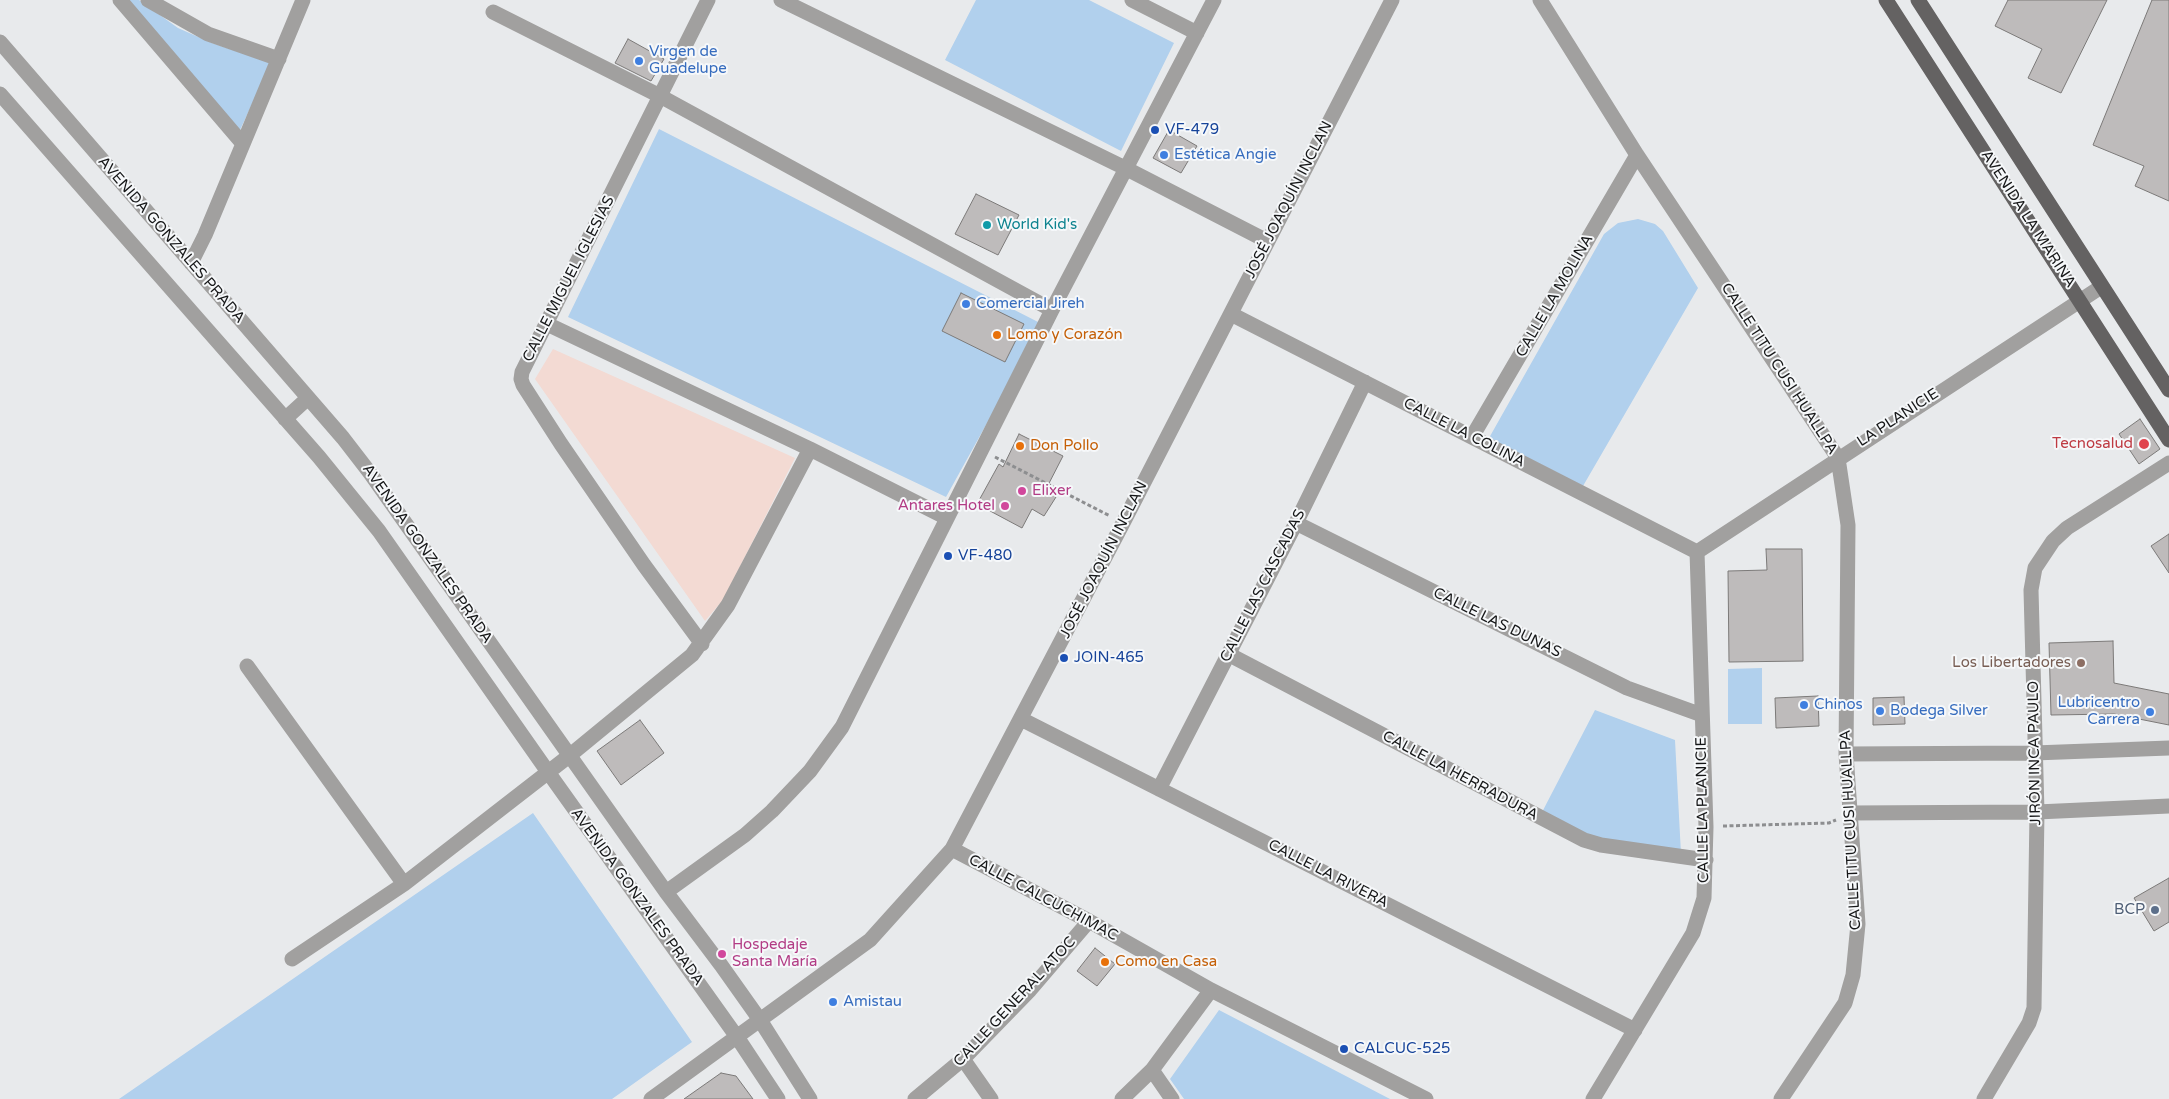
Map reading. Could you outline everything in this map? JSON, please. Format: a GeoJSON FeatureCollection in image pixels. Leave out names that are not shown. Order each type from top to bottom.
{"type":"FeatureCollection","features":[{"type":"Feature","properties":{"kind":"main road","name":"AVENIDA LA MARINA"},"geometry":{"type":"LineString","coordinates":[[1886,0],[2081,300],[2169,440]]}},
{"type":"Feature","properties":{"kind":"main road","name":"AVENIDA LA MARINA"},"geometry":{"type":"LineString","coordinates":[[1918,0],[2169,390]]}},
{"type":"Feature","properties":{"kind":"street"},"geometry":{"type":"LineString","coordinates":[[120,0],[243,144]]}},
{"type":"Feature","properties":{"kind":"street"},"geometry":{"type":"LineString","coordinates":[[148,0],[208,34],[279,58]]}},
{"type":"Feature","properties":{"kind":"street"},"geometry":{"type":"LineString","coordinates":[[191,262],[205,235],[303,0]]}},
{"type":"Feature","properties":{"kind":"street","name":"CALLE MIGUEL IGLESIAS"},"geometry":{"type":"LineString","coordinates":[[702,644],[644,565],[523,386],[522,372],[708,0]]}},
{"type":"Feature","properties":{"kind":"street"},"geometry":{"type":"LineString","coordinates":[[781,0],[1125,168],[1267,241]]}},
{"type":"Feature","properties":{"kind":"street"},"geometry":{"type":"LineString","coordinates":[[1132,0],[1197,33]]}},
{"type":"Feature","properties":{"kind":"street"},"geometry":{"type":"LineString","coordinates":[[666,892],[759,823],[797,786],[833,742],[1052,310],[1214,0]]}},
{"type":"Feature","properties":{"kind":"street","name":"JOSÉ JOAQUÍN INCLAN"},"geometry":{"type":"LineString","coordinates":[[651,1099],[870,940],[952,849],[1123,523],[1392,0]]}},
{"type":"Feature","properties":{"kind":"street","name":"CALLE TITU CUSI HUALLPA"},"geometry":{"type":"LineString","coordinates":[[1540,0],[1637,154],[1838,458],[1848,524],[1846,754],[1858,924],[1853,975],[1845,1003],[1781,1099]]}},
{"type":"Feature","properties":{"kind":"street"},"geometry":{"type":"LineString","coordinates":[[493,12],[660,96],[1052,310]]}},
{"type":"Feature","properties":{"kind":"street","name":"AVENIDA GONZALES PRADA"},"geometry":{"type":"LineString","coordinates":[[0,42],[308,398],[370,473],[569,756],[760,1020],[810,1099]]}},
{"type":"Feature","properties":{"kind":"street","name":"AVENIDA GONZALES PRADA"},"geometry":{"type":"LineString","coordinates":[[0,94],[319,457],[379,531],[548,772],[738,1037],[778,1099]]}},
{"type":"Feature","properties":{"kind":"street","name":"CALLE LA MOLINA"},"geometry":{"type":"LineString","coordinates":[[1472,437],[1637,154]]}},
{"type":"Feature","properties":{"kind":"street","name":"LA PLANICIE"},"geometry":{"type":"LineString","coordinates":[[1697,552],[2101,287]]}},
{"type":"Feature","properties":{"kind":"street","name":"CALLE LA COLINA"},"geometry":{"type":"LineString","coordinates":[[1231,314],[1697,552]]}},
{"type":"Feature","properties":{"kind":"street"},"geometry":{"type":"LineString","coordinates":[[547,324],[810,449],[947,518]]}},
{"type":"Feature","properties":{"kind":"street","name":"CALLE LAS CASCADAS"},"geometry":{"type":"LineString","coordinates":[[1159,789],[1296,523],[1365,382]]}},
{"type":"Feature","properties":{"kind":"street"},"geometry":{"type":"LineString","coordinates":[[285,419],[308,398]]}},
{"type":"Feature","properties":{"kind":"street"},"geometry":{"type":"LineString","coordinates":[[292,958],[404,884],[569,756],[682,665],[702,644],[728,605],[810,449]]}},
{"type":"Feature","properties":{"kind":"street","name":"JIRÓN INCA PAULO"},"geometry":{"type":"LineString","coordinates":[[1984,1099],[2029,1023],[2034,1008],[2037,812],[2031,590],[2035,568],[2053,541],[2067,528],[2169,463]]}},
{"type":"Feature","properties":{"kind":"street","name":"CALLE LAS DUNAS"},"geometry":{"type":"LineString","coordinates":[[1296,523],[1626,688],[1702,715]]}},
{"type":"Feature","properties":{"kind":"street","name":"CALLE LA PLANICIE"},"geometry":{"type":"LineString","coordinates":[[1593,1099],[1693,933],[1704,898],[1706,827],[1697,552]]}},
{"type":"Feature","properties":{"kind":"street","name":"CALLE LA HERRADURA"},"geometry":{"type":"LineString","coordinates":[[1228,654],[1584,840],[1601,845],[1706,860]]}},
{"type":"Feature","properties":{"kind":"street"},"geometry":{"type":"LineString","coordinates":[[247,666],[404,884]]}},
{"type":"Feature","properties":{"kind":"street","name":"CALLE LA RIVERA"},"geometry":{"type":"LineString","coordinates":[[1021,719],[1634,1030]]}},
{"type":"Feature","properties":{"kind":"street"},"geometry":{"type":"LineString","coordinates":[[1846,754],[2034,753],[2169,748]]}},
{"type":"Feature","properties":{"kind":"street"},"geometry":{"type":"LineString","coordinates":[[1850,813],[2037,812],[2169,806]]}},
{"type":"Feature","properties":{"kind":"street","name":"CALLE CALCUCHIMAC"},"geometry":{"type":"LineString","coordinates":[[952,849],[1211,990],[1426,1099]]}},
{"type":"Feature","properties":{"kind":"street","name":"CALLE GENERAL ATOC"},"geometry":{"type":"LineString","coordinates":[[915,1099],[963,1059],[1030,990],[1089,922]]}},
{"type":"Feature","properties":{"kind":"street"},"geometry":{"type":"LineString","coordinates":[[1122,1099],[1152,1070],[1211,990]]}},
{"type":"Feature","properties":{"kind":"street"},"geometry":{"type":"LineString","coordinates":[[963,1059],[992,1099]]}},
{"type":"Feature","properties":{"kind":"street"},"geometry":{"type":"LineString","coordinates":[[1152,1070],[1172,1099]]}},
{"type":"Feature","properties":{"kind":"path"},"geometry":{"type":"LineString","coordinates":[[981,450],[1123,523]]}},
{"type":"Feature","properties":{"kind":"path"},"geometry":{"type":"LineString","coordinates":[[1706,827],[1829,823],[1850,813]]}},
{"type":"Feature","properties":{"kind":"shaded area"},"geometry":{"type":"Polygon","coordinates":[[[126,0],[139,0],[178,28],[212,43],[271,63],[240,130],[126,0]]]}},
{"type":"Feature","properties":{"kind":"shaded area"},"geometry":{"type":"Polygon","coordinates":[[[976,0],[1089,0],[1174,43],[1121,151],[945,60],[976,0]]]}},
{"type":"Feature","properties":{"kind":"shaded area"},"geometry":{"type":"Polygon","coordinates":[[[659,129],[1042,324],[946,497],[568,317],[659,129]]]}},
{"type":"Feature","properties":{"kind":"shaded area"},"geometry":{"type":"Polygon","coordinates":[[[1638,219],[1655,224],[1663,231],[1698,288],[1583,486],[1489,438],[1604,234],[1618,223],[1638,219]]]}},
{"type":"Feature","properties":{"kind":"shaded area"},"geometry":{"type":"Polygon","coordinates":[[[553,349],[795,458],[723,600],[705,621],[535,379],[553,349]]]}},
{"type":"Feature","properties":{"kind":"shaded area"},"geometry":{"type":"Polygon","coordinates":[[[1762,668],[1762,724],[1728,724],[1728,669],[1762,668]]]}},
{"type":"Feature","properties":{"kind":"shaded area"},"geometry":{"type":"Polygon","coordinates":[[[1595,710],[1675,740],[1681,854],[1626,853],[1539,818],[1595,710]]]}},
{"type":"Feature","properties":{"kind":"shaded area"},"geometry":{"type":"Polygon","coordinates":[[[533,813],[692,1042],[612,1099],[119,1099],[533,813]]]}},
{"type":"Feature","properties":{"kind":"shaded area"},"geometry":{"type":"Polygon","coordinates":[[[1219,1010],[1390,1099],[1184,1099],[1170,1079],[1219,1010]]]}},
{"type":"Feature","properties":{"kind":"building"},"geometry":{"type":"Polygon","coordinates":[[[2008,0],[2107,0],[2061,93],[2028,78],[2042,49],[1995,26],[2008,0]]]}},
{"type":"Feature","properties":{"kind":"building"},"geometry":{"type":"Polygon","coordinates":[[[2152,0],[2169,0],[2169,201],[2135,186],[2144,166],[2093,145],[2152,0]]]}},
{"type":"Feature","properties":{"kind":"building","name":"Virgen de Guadelupe"},"geometry":{"type":"Polygon","coordinates":[[[628,39],[664,59],[651,81],[615,63],[628,39]]]}},
{"type":"Feature","properties":{"kind":"building"},"geometry":{"type":"Polygon","coordinates":[[[1169,130],[1197,146],[1181,173],[1153,158],[1169,130]]]}},
{"type":"Feature","properties":{"kind":"building","name":"World Kid's"},"geometry":{"type":"Polygon","coordinates":[[[976,194],[1019,215],[998,255],[955,234],[976,194]]]}},
{"type":"Feature","properties":{"kind":"building"},"geometry":{"type":"Polygon","coordinates":[[[961,293],[1024,324],[1005,362],[942,331],[961,293]]]}},
{"type":"Feature","properties":{"kind":"building"},"geometry":{"type":"Polygon","coordinates":[[[2140,419],[2160,449],[2139,464],[2119,434],[2140,419]]]}},
{"type":"Feature","properties":{"kind":"building"},"geometry":{"type":"Polygon","coordinates":[[[1019,434],[1063,456],[1045,491],[1056,497],[1044,516],[1032,509],[1022,528],[977,504],[999,464],[1003,467],[1019,434]]]}},
{"type":"Feature","properties":{"kind":"building"},"geometry":{"type":"Polygon","coordinates":[[[2169,534],[2169,573],[2151,546],[2169,534]]]}},
{"type":"Feature","properties":{"kind":"building"},"geometry":{"type":"Polygon","coordinates":[[[1766,549],[1802,549],[1803,661],[1729,662],[1728,571],[1767,570],[1766,549]]]}},
{"type":"Feature","properties":{"kind":"building","name":"Los Libertadores"},"geometry":{"type":"Polygon","coordinates":[[[2113,641],[2114,683],[2169,694],[2169,725],[2114,714],[2051,715],[2049,643],[2113,641]]]}},
{"type":"Feature","properties":{"kind":"building"},"geometry":{"type":"Polygon","coordinates":[[[1818,696],[1819,726],[1776,728],[1775,698],[1818,696]]]}},
{"type":"Feature","properties":{"kind":"building"},"geometry":{"type":"Polygon","coordinates":[[[1904,697],[1905,724],[1873,725],[1873,698],[1904,697]]]}},
{"type":"Feature","properties":{"kind":"building"},"geometry":{"type":"Polygon","coordinates":[[[640,720],[664,753],[621,785],[597,751],[640,720]]]}},
{"type":"Feature","properties":{"kind":"building","name":"BCP"},"geometry":{"type":"Polygon","coordinates":[[[2169,878],[2169,922],[2154,931],[2134,898],[2169,878]]]}},
{"type":"Feature","properties":{"kind":"building"},"geometry":{"type":"Polygon","coordinates":[[[1095,948],[1115,964],[1097,986],[1077,971],[1095,948]]]}},
{"type":"Feature","properties":{"kind":"building"},"geometry":{"type":"Polygon","coordinates":[[[721,1073],[736,1076],[753,1099],[684,1099],[721,1073]]]}},
{"type":"Feature","properties":{"kind":"place","name":"Virgen de Guadelupe"},"geometry":{"type":"Point","coordinates":[639,61]}},
{"type":"Feature","properties":{"kind":"place","name":"VF-479"},"geometry":{"type":"Point","coordinates":[1155,130]}},
{"type":"Feature","properties":{"kind":"place","name":"Estética Angie"},"geometry":{"type":"Point","coordinates":[1164,155]}},
{"type":"Feature","properties":{"kind":"place","name":"World Kid's"},"geometry":{"type":"Point","coordinates":[987,225]}},
{"type":"Feature","properties":{"kind":"place","name":"Comercial Jireh"},"geometry":{"type":"Point","coordinates":[966,304]}},
{"type":"Feature","properties":{"kind":"place","name":"Lomo y Corazón"},"geometry":{"type":"Point","coordinates":[997,335]}},
{"type":"Feature","properties":{"kind":"place","name":"Tecnosalud"},"geometry":{"type":"Point","coordinates":[2144,444]}},
{"type":"Feature","properties":{"kind":"place","name":"Don Pollo"},"geometry":{"type":"Point","coordinates":[1020,446]}},
{"type":"Feature","properties":{"kind":"place","name":"Elixer"},"geometry":{"type":"Point","coordinates":[1022,491]}},
{"type":"Feature","properties":{"kind":"place","name":"Antares Hotel"},"geometry":{"type":"Point","coordinates":[1005,506]}},
{"type":"Feature","properties":{"kind":"place","name":"VF-480"},"geometry":{"type":"Point","coordinates":[948,556]}},
{"type":"Feature","properties":{"kind":"place","name":"JOIN-465"},"geometry":{"type":"Point","coordinates":[1064,658]}},
{"type":"Feature","properties":{"kind":"place","name":"Los Libertadores"},"geometry":{"type":"Point","coordinates":[2081,663]}},
{"type":"Feature","properties":{"kind":"place","name":"Chinos"},"geometry":{"type":"Point","coordinates":[1804,705]}},
{"type":"Feature","properties":{"kind":"place","name":"Bodega Silver"},"geometry":{"type":"Point","coordinates":[1880,711]}},
{"type":"Feature","properties":{"kind":"place","name":"Lubricentro Carrera"},"geometry":{"type":"Point","coordinates":[2150,712]}},
{"type":"Feature","properties":{"kind":"place","name":"BCP"},"geometry":{"type":"Point","coordinates":[2155,910]}},
{"type":"Feature","properties":{"kind":"place","name":"Hospedaje Santa María"},"geometry":{"type":"Point","coordinates":[722,954]}},
{"type":"Feature","properties":{"kind":"place","name":"Como en Casa"},"geometry":{"type":"Point","coordinates":[1105,962]}},
{"type":"Feature","properties":{"kind":"place","name":"Amistau"},"geometry":{"type":"Point","coordinates":[833,1002]}},
{"type":"Feature","properties":{"kind":"place","name":"CALCUC-525"},"geometry":{"type":"Point","coordinates":[1344,1049]}}]}
